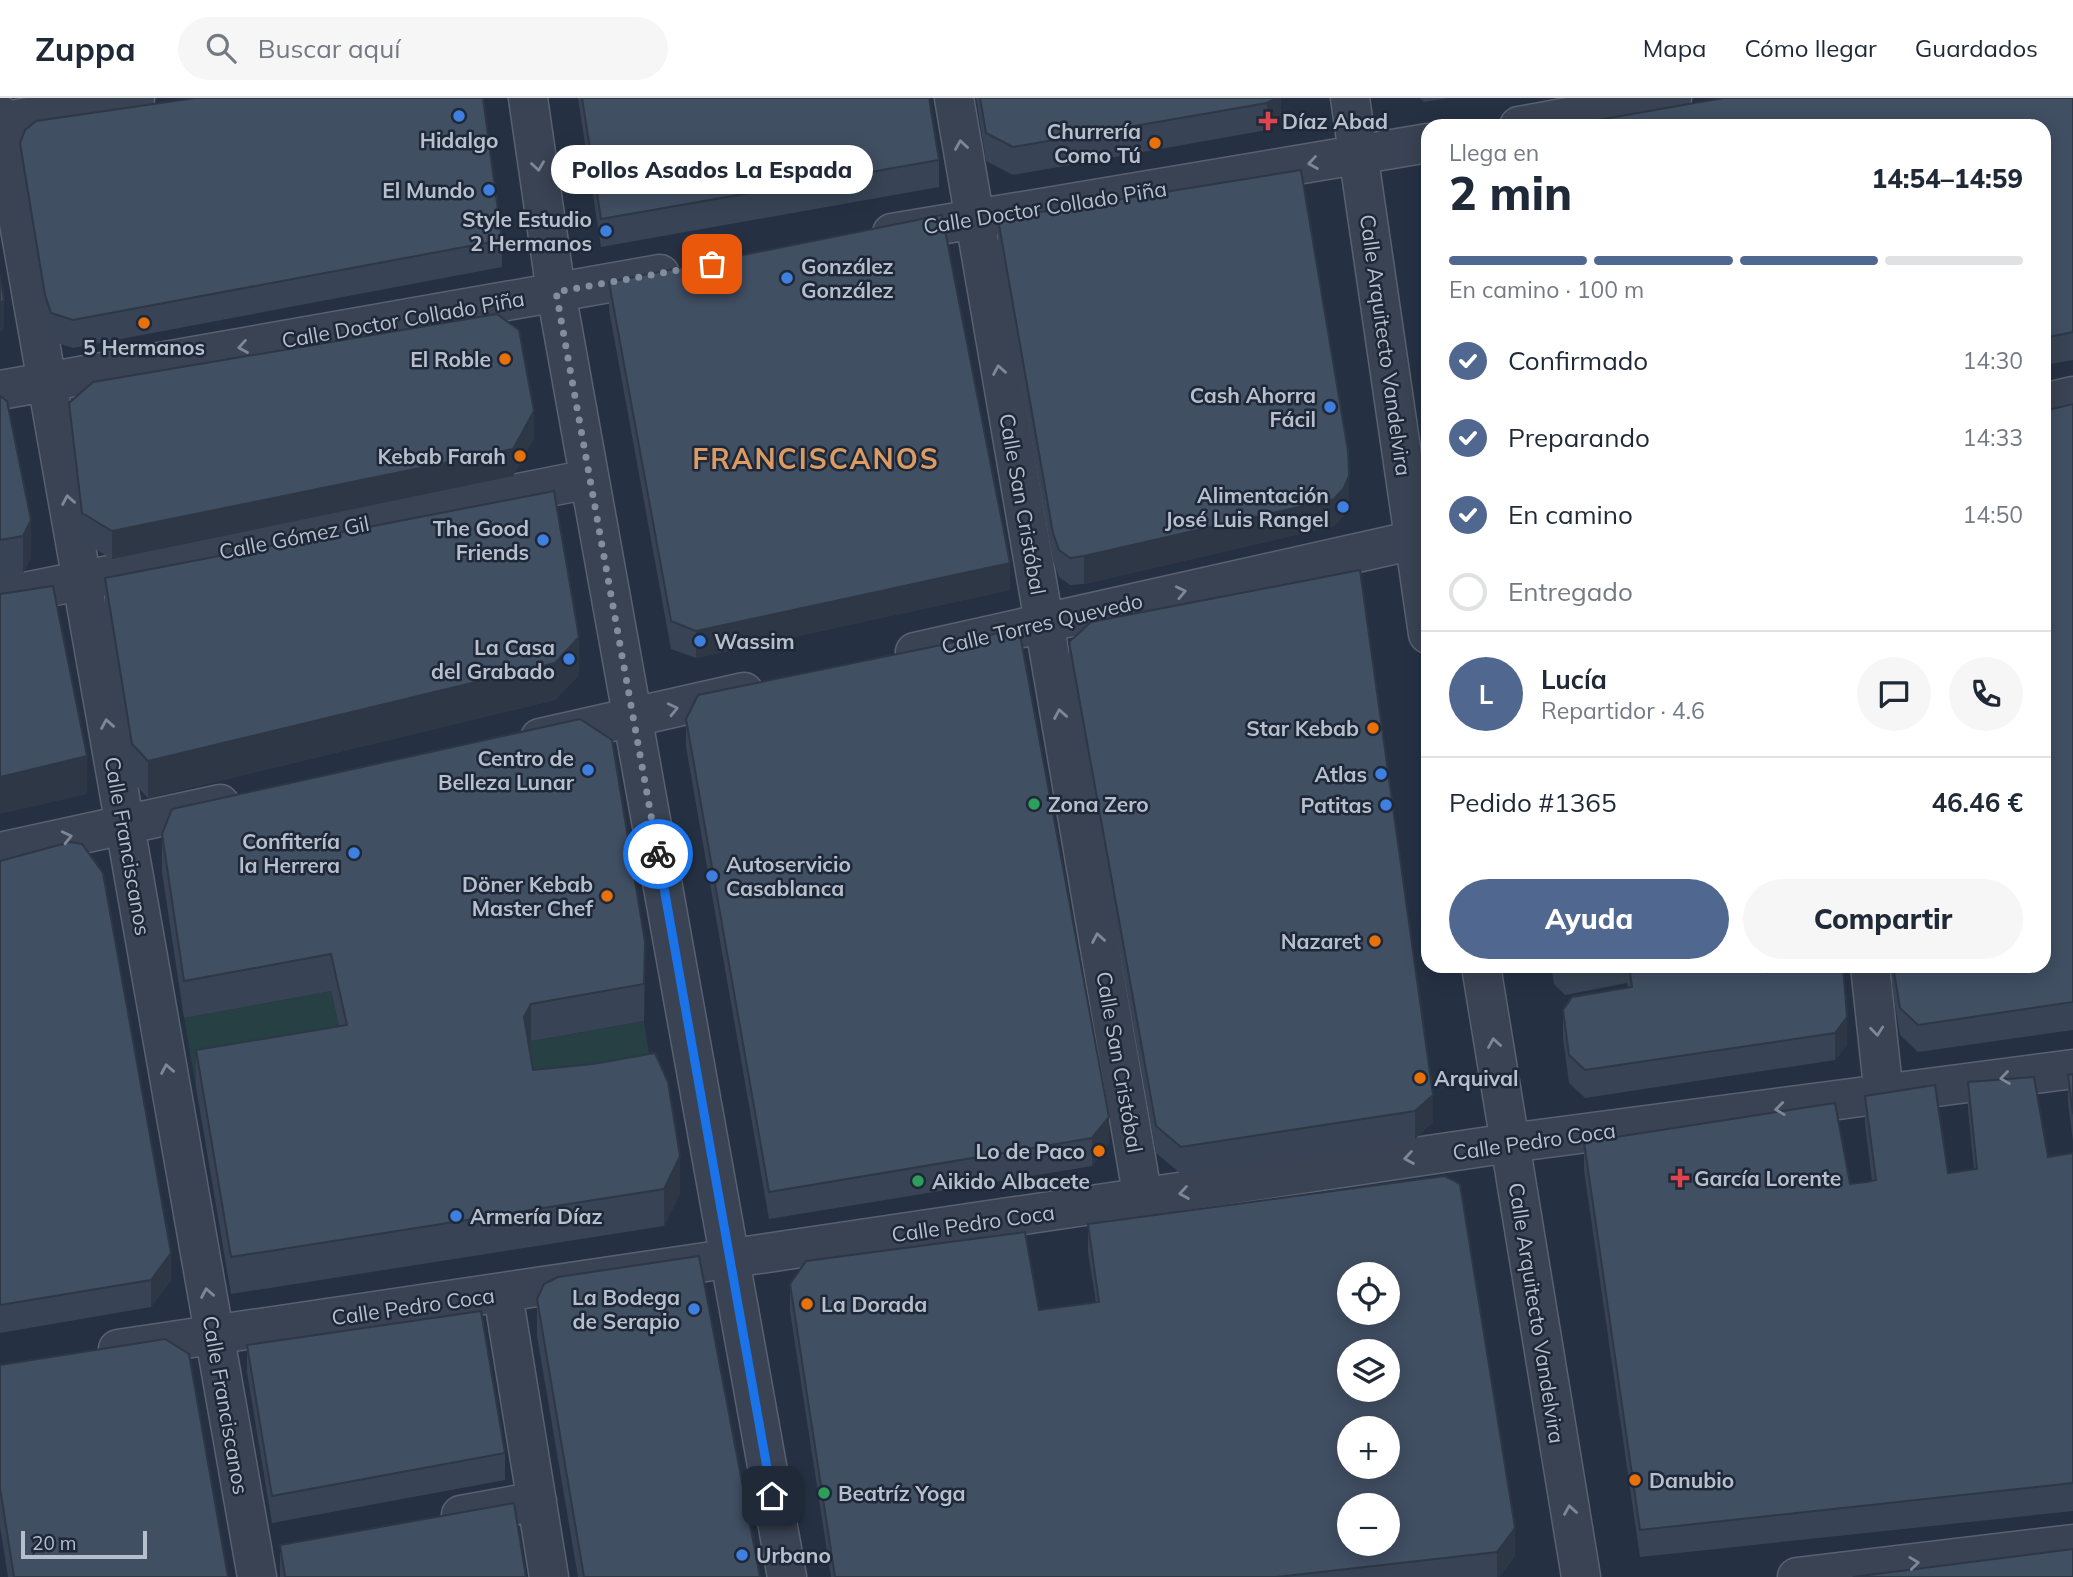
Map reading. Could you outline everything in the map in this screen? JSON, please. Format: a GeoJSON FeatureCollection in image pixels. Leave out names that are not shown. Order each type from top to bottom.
{"type":"FeatureCollection","features":[{"type":"Feature","properties":{"kind":"street"},"geometry":{"type":"LineString","coordinates":[[0,119],[135,98]]}},
{"type":"Feature","properties":{"kind":"street"},"geometry":{"type":"LineString","coordinates":[[528,98],[556,292],[787,1577]]}},
{"type":"Feature","properties":{"kind":"street","name":"Calle San Cristóbal"},"geometry":{"type":"LineString","coordinates":[[954,98],[1143,1199]]}},
{"type":"Feature","properties":{"kind":"street","name":"Calle Arquitecto Vandelvira"},"geometry":{"type":"LineString","coordinates":[[1350,98],[1421,539]]}},
{"type":"Feature","properties":{"kind":"street"},"geometry":{"type":"LineString","coordinates":[[1557,119],[1672,98]]}},
{"type":"Feature","properties":{"kind":"street","name":"Calle Franciscanos"},"geometry":{"type":"LineString","coordinates":[[0,119],[255,1565]]}},
{"type":"Feature","properties":{"kind":"street","name":"Calle Doctor Collado Piña"},"geometry":{"type":"LineString","coordinates":[[852,240],[1421,144]]}},
{"type":"Feature","properties":{"kind":"street","name":"Calle Doctor Collado Piña"},"geometry":{"type":"LineString","coordinates":[[0,390],[690,268]]}},
{"type":"Feature","properties":{"kind":"street"},"geometry":{"type":"LineString","coordinates":[[2051,401],[2073,396]]}},
{"type":"Feature","properties":{"kind":"street","name":"Calle Gómez Gil"},"geometry":{"type":"LineString","coordinates":[[0,597],[589,479]]}},
{"type":"Feature","properties":{"kind":"street","name":"Calle Torres Quevedo"},"geometry":{"type":"LineString","coordinates":[[886,659],[1421,539]]}},
{"type":"Feature","properties":{"kind":"street"},"geometry":{"type":"LineString","coordinates":[[501,746],[781,684]]}},
{"type":"Feature","properties":{"kind":"street"},"geometry":{"type":"LineString","coordinates":[[0,852],[259,796]]}},
{"type":"Feature","properties":{"kind":"street","name":"Calle Arquitecto Vandelvira"},"geometry":{"type":"LineString","coordinates":[[1482,973],[1581,1577]]}},
{"type":"Feature","properties":{"kind":"street"},"geometry":{"type":"LineString","coordinates":[[1871,973],[1884,1096]]}},
{"type":"Feature","properties":{"kind":"street","name":"Calle Pedro Coca"},"geometry":{"type":"LineString","coordinates":[[81,1355],[214,1333],[503,1294],[730,1257],[1143,1199],[1510,1143],[1884,1096],[2073,1069]]}},
{"type":"Feature","properties":{"kind":"street"},"geometry":{"type":"LineString","coordinates":[[503,1294],[549,1577]]}},
{"type":"Feature","properties":{"kind":"street"},"geometry":{"type":"LineString","coordinates":[[429,1521],[537,1501]]}},
{"type":"Feature","properties":{"kind":"street"},"geometry":{"type":"LineString","coordinates":[[1797,1577],[2073,1544]]}},
{"type":"Feature","properties":{"kind":"street"},"geometry":{"type":"LineString","coordinates":[[255,1565],[293,1546]]}},
{"type":"Feature","properties":{"kind":"green space"},"geometry":{"type":"Polygon","coordinates":[[[331,991],[347,1062],[196,1087],[184,1018],[331,991]]]}},
{"type":"Feature","properties":{"kind":"green space"},"geometry":{"type":"Polygon","coordinates":[[[644,1021],[650,1060],[533,1107],[524,1055],[531,1041],[644,1021]]]}},
{"type":"Feature","properties":{"kind":"building"},"geometry":{"type":"Polygon","coordinates":[[[195,98],[483,98],[502,240],[73,320],[51,313],[45,295],[20,143],[25,130],[36,121],[195,98]]]}},
{"type":"Feature","properties":{"kind":"building"},"geometry":{"type":"Polygon","coordinates":[[[582,98],[929,98],[939,160],[601,219],[582,98]]]}},
{"type":"Feature","properties":{"kind":"building"},"geometry":{"type":"Polygon","coordinates":[[[980,98],[1276,98],[1267,103],[1013,147],[986,133],[980,98]]]}},
{"type":"Feature","properties":{"kind":"building"},"geometry":{"type":"Polygon","coordinates":[[[1723,98],[2073,98],[2073,332],[2051,337],[2051,119],[1604,119],[1723,98]]]}},
{"type":"Feature","properties":{"kind":"building"},"geometry":{"type":"Polygon","coordinates":[[[1301,170],[1348,451],[1349,475],[1344,488],[1334,499],[1070,558],[1059,550],[1053,533],[998,219],[1301,170]]]}},
{"type":"Feature","properties":{"kind":"building"},"geometry":{"type":"Polygon","coordinates":[[[942,215],[1010,563],[696,631],[671,621],[609,282],[942,215]]]}},
{"type":"Feature","properties":{"kind":"building"},"geometry":{"type":"Polygon","coordinates":[[[0,275],[4,300],[0,304],[0,275]]]}},
{"type":"Feature","properties":{"kind":"building"},"geometry":{"type":"Polygon","coordinates":[[[497,314],[519,330],[534,411],[513,449],[112,531],[82,513],[69,403],[93,382],[497,314]]]}},
{"type":"Feature","properties":{"kind":"building"},"geometry":{"type":"Polygon","coordinates":[[[0,396],[7,401],[31,520],[23,536],[0,540],[0,396]]]}},
{"type":"Feature","properties":{"kind":"building"},"geometry":{"type":"Polygon","coordinates":[[[2073,404],[2073,1002],[1918,1025],[1900,1008],[1894,973],[2051,973],[2051,409],[2073,404]]]}},
{"type":"Feature","properties":{"kind":"building"},"geometry":{"type":"Polygon","coordinates":[[[554,491],[579,637],[555,663],[148,761],[132,744],[105,578],[554,491]]]}},
{"type":"Feature","properties":{"kind":"building"},"geometry":{"type":"Polygon","coordinates":[[[1360,570],[1433,1095],[1415,1111],[1181,1147],[1156,1126],[1069,642],[1091,622],[1360,570]]]}},
{"type":"Feature","properties":{"kind":"building"},"geometry":{"type":"Polygon","coordinates":[[[53,586],[87,756],[0,777],[0,594],[53,586]]]}},
{"type":"Feature","properties":{"kind":"building"},"geometry":{"type":"Polygon","coordinates":[[[1019,629],[1109,1117],[1092,1138],[769,1192],[686,719],[698,695],[1019,629]]]}},
{"type":"Feature","properties":{"kind":"building"},"geometry":{"type":"Polygon","coordinates":[[[580,719],[612,740],[645,942],[644,984],[531,1004],[524,1017],[533,1070],[593,1064],[655,1053],[668,1082],[680,1156],[664,1189],[231,1257],[196,1050],[347,1025],[331,954],[184,981],[162,834],[172,809],[580,719]]]}},
{"type":"Feature","properties":{"kind":"building"},"geometry":{"type":"Polygon","coordinates":[[[70,842],[82,844],[103,873],[171,1253],[151,1280],[0,1305],[0,861],[70,842]]]}},
{"type":"Feature","properties":{"kind":"building"},"geometry":{"type":"Polygon","coordinates":[[[1630,973],[1844,973],[1847,1017],[1835,1033],[1585,1070],[1569,1055],[1563,1010],[1572,997],[1632,987],[1630,973]]]}},
{"type":"Feature","properties":{"kind":"building"},"geometry":{"type":"Polygon","coordinates":[[[2073,1074],[2073,1114],[2068,1075],[2073,1074]]]}},
{"type":"Feature","properties":{"kind":"building"},"geometry":{"type":"Polygon","coordinates":[[[2034,1077],[2048,1157],[2073,1153],[2073,1483],[1640,1530],[1584,1142],[1835,1103],[1850,1184],[1867,1182],[1876,1180],[1865,1096],[1935,1085],[1948,1173],[1977,1169],[1968,1082],[2034,1077]]]}},
{"type":"Feature","properties":{"kind":"building"},"geometry":{"type":"Polygon","coordinates":[[[1445,1176],[1460,1184],[1515,1528],[1497,1552],[1277,1577],[835,1577],[790,1284],[806,1261],[1025,1232],[1039,1310],[1099,1302],[1088,1224],[1445,1176]]]}},
{"type":"Feature","properties":{"kind":"building"},"geometry":{"type":"Polygon","coordinates":[[[699,1256],[760,1577],[584,1577],[537,1299],[544,1284],[558,1277],[699,1256]]]}},
{"type":"Feature","properties":{"kind":"building"},"geometry":{"type":"Polygon","coordinates":[[[481,1311],[505,1453],[272,1496],[247,1345],[481,1311]]]}},
{"type":"Feature","properties":{"kind":"building"},"geometry":{"type":"Polygon","coordinates":[[[165,1339],[189,1354],[228,1577],[14,1577],[0,1488],[0,1365],[165,1339]]]}},
{"type":"Feature","properties":{"kind":"building"},"geometry":{"type":"Polygon","coordinates":[[[514,1503],[526,1577],[285,1577],[280,1545],[514,1503]]]}},
{"type":"Feature","properties":{"kind":"building"},"geometry":{"type":"Polygon","coordinates":[[[2073,1549],[2073,1577],[1853,1577],[2073,1549]]]}},
{"type":"Feature","properties":{"kind":"way so far"},"geometry":{"type":"LineString","coordinates":[[658,854],[556,292],[712,264]]}},
{"type":"Feature","properties":{"kind":"place","name":"Hidalgo"},"geometry":{"type":"Point","coordinates":[459,116]}},
{"type":"Feature","properties":{"kind":"place","name":"Díaz Abad"},"geometry":{"type":"Point","coordinates":[1268,121]}},
{"type":"Feature","properties":{"kind":"place","name":"Churrería Como Tú"},"geometry":{"type":"Point","coordinates":[1155,143]}},
{"type":"Feature","properties":{"kind":"place","name":"El Mundo"},"geometry":{"type":"Point","coordinates":[489,190]}},
{"type":"Feature","properties":{"kind":"place","name":"Style Estudio 2 Hermanos"},"geometry":{"type":"Point","coordinates":[606,231]}},
{"type":"Feature","properties":{"kind":"place","name":"Pollos Asados La Espada"},"geometry":{"type":"Point","coordinates":[712,264]}},
{"type":"Feature","properties":{"kind":"place","name":"González González"},"geometry":{"type":"Point","coordinates":[787,278]}},
{"type":"Feature","properties":{"kind":"place","name":"5 Hermanos"},"geometry":{"type":"Point","coordinates":[144,323]}},
{"type":"Feature","properties":{"kind":"place","name":"El Roble"},"geometry":{"type":"Point","coordinates":[505,359]}},
{"type":"Feature","properties":{"kind":"place","name":"Cash Ahorra Fácil"},"geometry":{"type":"Point","coordinates":[1330,407]}},
{"type":"Feature","properties":{"kind":"place","name":"Kebab Farah"},"geometry":{"type":"Point","coordinates":[520,456]}},
{"type":"Feature","properties":{"kind":"place","name":"Alimentación José Luis Rangel"},"geometry":{"type":"Point","coordinates":[1343,507]}},
{"type":"Feature","properties":{"kind":"place","name":"The Good Friends"},"geometry":{"type":"Point","coordinates":[543,540]}},
{"type":"Feature","properties":{"kind":"place","name":"Wassim"},"geometry":{"type":"Point","coordinates":[700,641]}},
{"type":"Feature","properties":{"kind":"place","name":"La Casa del Grabado"},"geometry":{"type":"Point","coordinates":[569,659]}},
{"type":"Feature","properties":{"kind":"place","name":"Star Kebab"},"geometry":{"type":"Point","coordinates":[1373,728]}},
{"type":"Feature","properties":{"kind":"place","name":"Centro de Belleza Lunar"},"geometry":{"type":"Point","coordinates":[588,770]}},
{"type":"Feature","properties":{"kind":"place","name":"Atlas"},"geometry":{"type":"Point","coordinates":[1381,774]}},
{"type":"Feature","properties":{"kind":"place","name":"Zona Zero"},"geometry":{"type":"Point","coordinates":[1034,804]}},
{"type":"Feature","properties":{"kind":"place","name":"Patitas"},"geometry":{"type":"Point","coordinates":[1386,805]}},
{"type":"Feature","properties":{"kind":"place","name":"Confitería la Herrera"},"geometry":{"type":"Point","coordinates":[354,853]}},
{"type":"Feature","properties":{"kind":"place","name":"Autoservicio Casablanca"},"geometry":{"type":"Point","coordinates":[712,876]}},
{"type":"Feature","properties":{"kind":"place","name":"Döner Kebab Master Chef"},"geometry":{"type":"Point","coordinates":[607,896]}},
{"type":"Feature","properties":{"kind":"place","name":"Nazaret"},"geometry":{"type":"Point","coordinates":[1375,941]}},
{"type":"Feature","properties":{"kind":"place","name":"Arquival"},"geometry":{"type":"Point","coordinates":[1420,1078]}},
{"type":"Feature","properties":{"kind":"place","name":"Lo de Paco"},"geometry":{"type":"Point","coordinates":[1099,1151]}},
{"type":"Feature","properties":{"kind":"place","name":"García Lorente"},"geometry":{"type":"Point","coordinates":[1680,1178]}},
{"type":"Feature","properties":{"kind":"place","name":"Aikido Albacete"},"geometry":{"type":"Point","coordinates":[918,1181]}},
{"type":"Feature","properties":{"kind":"place","name":"Armería Díaz"},"geometry":{"type":"Point","coordinates":[456,1216]}},
{"type":"Feature","properties":{"kind":"place","name":"La Dorada"},"geometry":{"type":"Point","coordinates":[807,1304]}},
{"type":"Feature","properties":{"kind":"place","name":"La Bodega de Serapio"},"geometry":{"type":"Point","coordinates":[694,1309]}},
{"type":"Feature","properties":{"kind":"place","name":"Danubio"},"geometry":{"type":"Point","coordinates":[1635,1480]}},
{"type":"Feature","properties":{"kind":"place","name":"Beatríz Yoga"},"geometry":{"type":"Point","coordinates":[824,1493]}},
{"type":"Feature","properties":{"kind":"place","name":"Urbano"},"geometry":{"type":"Point","coordinates":[742,1555]}},
{"type":"Feature","properties":{"kind":"district","name":"FRANCISCANOS"},"geometry":{"type":"Point","coordinates":[816,458]}},
{"type":"Feature","properties":{"kind":"route"},"geometry":{"type":"LineString","coordinates":[[658,854],[772,1496]]}}]}
